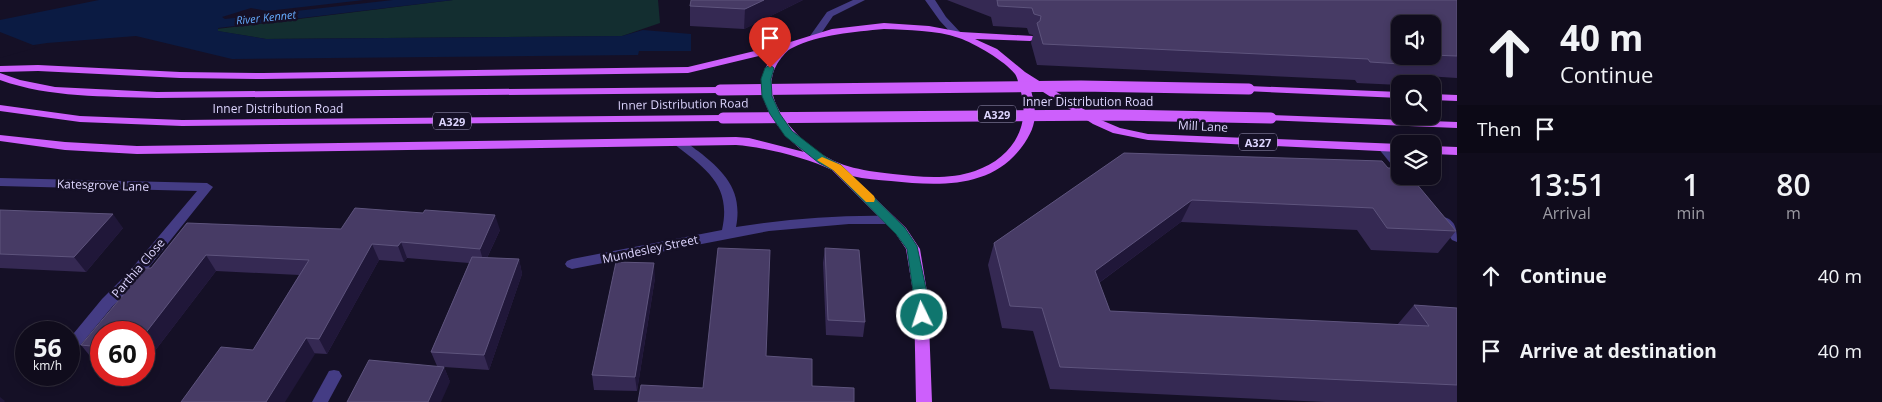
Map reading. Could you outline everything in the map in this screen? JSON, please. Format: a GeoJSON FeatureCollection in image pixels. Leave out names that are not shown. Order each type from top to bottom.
{"type":"FeatureCollection","features":[{"type":"Feature","properties":{"kind":"main road"},"geometry":{"type":"LineString","coordinates":[[0,69],[38,68],[180,76],[688,70],[787,46],[832,32],[884,26],[930,29],[959,35],[1030,38]]}},
{"type":"Feature","properties":{"kind":"main road","name":"Mill Lane"},"geometry":{"type":"LineString","coordinates":[[959,35],[993,51],[1021,74],[1097,122],[1132,135],[1391,148]]}},
{"type":"Feature","properties":{"kind":"main road"},"geometry":{"type":"LineString","coordinates":[[787,46],[778,54],[766,79],[767,96],[775,114],[789,133],[823,161],[837,168],[871,175],[940,181],[965,178],[988,171],[1007,160],[1028,127],[1030,110],[1021,74]]}},
{"type":"Feature","properties":{"kind":"main road","name":"Inner Distribution Road"},"geometry":{"type":"LineString","coordinates":[[0,76],[11,81],[71,91],[157,94],[1080,86],[1249,89],[1391,95]]}},
{"type":"Feature","properties":{"kind":"main road"},"geometry":{"type":"LineString","coordinates":[[1441,97],[1457,98]]}},
{"type":"Feature","properties":{"kind":"main road","name":"Inner Distribution Road"},"geometry":{"type":"LineString","coordinates":[[0,108],[80,119],[172,122],[1118,114],[1457,125]]}},
{"type":"Feature","properties":{"kind":"main road","name":"A329"},"geometry":{"type":"LineString","coordinates":[[0,138],[65,146],[137,150],[750,142],[823,161]]}},
{"type":"Feature","properties":{"kind":"main road"},"geometry":{"type":"LineString","coordinates":[[1441,150],[1457,151]]}},
{"type":"Feature","properties":{"kind":"main road"},"geometry":{"type":"LineString","coordinates":[[837,168],[901,231],[913,249],[921,298],[924,402]]}},
{"type":"Feature","properties":{"kind":"street"},"geometry":{"type":"LineString","coordinates":[[815,36],[830,14],[860,0]]}},
{"type":"Feature","properties":{"kind":"street"},"geometry":{"type":"LineString","coordinates":[[930,0],[959,35]]}},
{"type":"Feature","properties":{"kind":"street"},"geometry":{"type":"LineString","coordinates":[[678,142],[710,166],[724,182],[731,200],[733,216],[728,232]]}},
{"type":"Feature","properties":{"kind":"street"},"geometry":{"type":"LineString","coordinates":[[1384,148],[1391,156]]}},
{"type":"Feature","properties":{"kind":"street","name":"Katesgrove Lane"},"geometry":{"type":"LineString","coordinates":[[0,182],[207,187]]}},
{"type":"Feature","properties":{"kind":"street","name":"Parthia Close"},"geometry":{"type":"LineString","coordinates":[[80,336],[107,303],[132,278],[207,187]]}},
{"type":"Feature","properties":{"kind":"street"},"geometry":{"type":"LineString","coordinates":[[1434,209],[1457,237]]}},
{"type":"Feature","properties":{"kind":"street","name":"Mundesley Street"},"geometry":{"type":"LineString","coordinates":[[572,264],[728,232],[790,222],[856,218],[890,220]]}},
{"type":"Feature","properties":{"kind":"street"},"geometry":{"type":"LineString","coordinates":[[320,402],[334,376]]}},
{"type":"Feature","properties":{"kind":"green space"},"geometry":{"type":"Polygon","coordinates":[[[453,0],[658,0],[660,23],[622,36],[266,39],[217,31],[217,29],[453,0]]]}},
{"type":"Feature","properties":{"kind":"water","name":"River Kennet"},"geometry":{"type":"Polygon","coordinates":[[[99,0],[364,0],[267,11],[251,8],[222,17],[225,19],[393,0],[453,0],[218,28],[218,31],[266,39],[622,36],[643,30],[691,34],[691,51],[639,51],[638,55],[232,59],[136,36],[47,43],[27,46],[0,55],[0,20],[99,0]]]}},
{"type":"Feature","properties":{"kind":"pier"},"geometry":{"type":"Polygon","coordinates":[[[0,32],[38,47],[0,58],[0,32]]]}},
{"type":"Feature","properties":{"kind":"building"},"geometry":{"type":"Polygon","coordinates":[[[691,0],[764,0],[745,9],[690,6],[691,0]]]}},
{"type":"Feature","properties":{"kind":"building"},"geometry":{"type":"Polygon","coordinates":[[[997,0],[1457,0],[1457,56],[1441,55],[1441,15],[1391,15],[1391,63],[1370,62],[1368,59],[1043,44],[1037,23],[1040,21],[1041,16],[1034,14],[1032,8],[998,6],[997,0]]]}},
{"type":"Feature","properties":{"kind":"building"},"geometry":{"type":"Polygon","coordinates":[[[1124,153],[1382,161],[1388,168],[1391,168],[1391,185],[1418,185],[1456,231],[1387,228],[1373,208],[1192,200],[1095,271],[1110,311],[1429,326],[1414,305],[1457,308],[1457,385],[1060,367],[1042,308],[1010,306],[994,243],[1124,153]]]}},
{"type":"Feature","properties":{"kind":"building"},"geometry":{"type":"Polygon","coordinates":[[[355,208],[423,213],[425,210],[495,215],[480,249],[401,242],[398,246],[372,244],[319,339],[306,338],[266,402],[181,402],[221,347],[253,350],[309,260],[206,255],[155,321],[101,321],[146,268],[151,268],[187,223],[341,229],[355,208]]]}},
{"type":"Feature","properties":{"kind":"building"},"geometry":{"type":"Polygon","coordinates":[[[0,210],[113,214],[74,257],[0,254],[0,210]]]}},
{"type":"Feature","properties":{"kind":"building"},"geometry":{"type":"Polygon","coordinates":[[[718,248],[770,250],[766,356],[812,359],[812,386],[854,388],[854,402],[638,402],[641,385],[703,388],[718,248]]]}},
{"type":"Feature","properties":{"kind":"building"},"geometry":{"type":"Polygon","coordinates":[[[825,248],[859,250],[865,322],[828,320],[825,248]]]}},
{"type":"Feature","properties":{"kind":"building"},"geometry":{"type":"Polygon","coordinates":[[[472,257],[519,259],[484,355],[431,352],[472,257]]]}},
{"type":"Feature","properties":{"kind":"building"},"geometry":{"type":"Polygon","coordinates":[[[616,262],[654,263],[635,377],[592,375],[616,262]]]}},
{"type":"Feature","properties":{"kind":"building"},"geometry":{"type":"Polygon","coordinates":[[[90,334],[90,346],[81,345],[90,334]]]}},
{"type":"Feature","properties":{"kind":"building"},"geometry":{"type":"Polygon","coordinates":[[[369,360],[444,367],[428,402],[347,402],[369,360]]]}},
{"type":"Feature","properties":{"kind":"slow traffic"},"geometry":{"type":"LineString","coordinates":[[822,160],[837,168],[870,199]]}},
{"type":"Feature","properties":{"kind":"route"},"geometry":{"type":"LineString","coordinates":[[770,68],[766,79],[767,96],[775,114],[789,133],[823,161],[837,168],[865,194],[901,231],[913,249],[922,315]]}}]}
